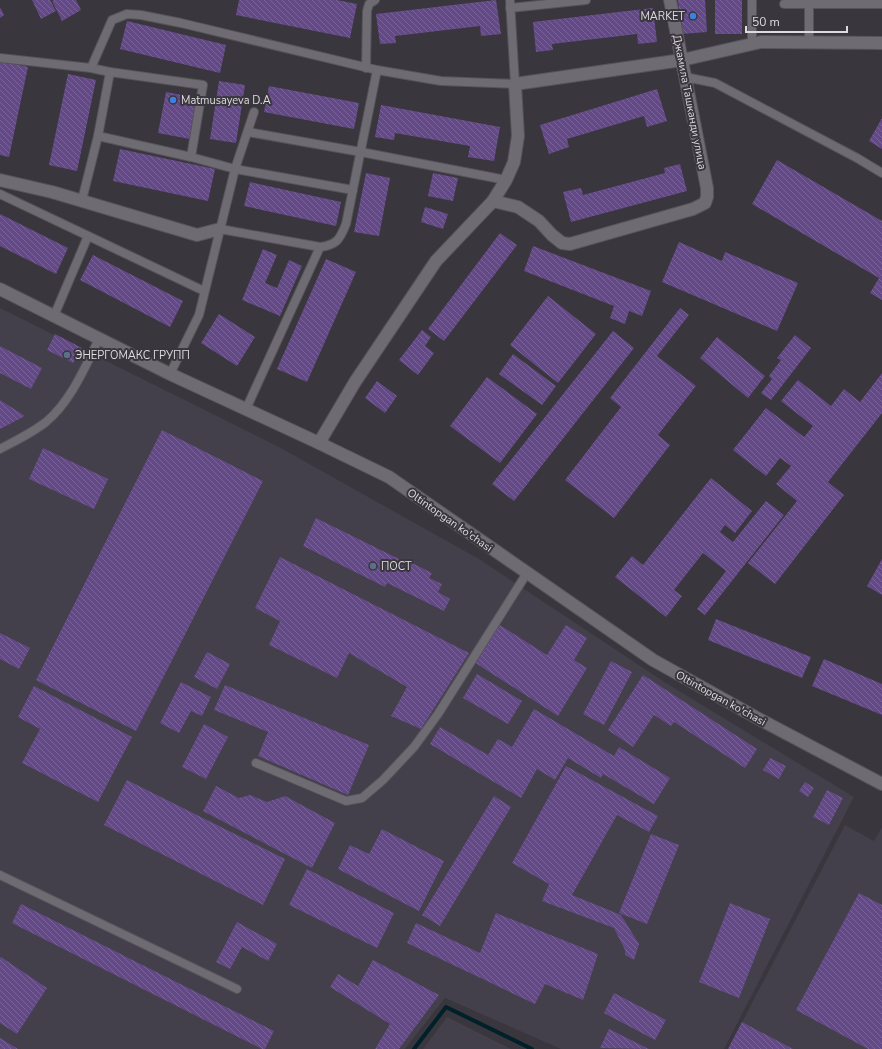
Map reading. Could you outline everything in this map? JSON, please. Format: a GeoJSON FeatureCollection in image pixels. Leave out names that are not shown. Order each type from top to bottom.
{"type":"FeatureCollection","features":[{"type":"Feature","properties":{"kind":"street","name":"Джамила Ташканди улица"},"geometry":{"type":"LineString","coordinates":[[493,201],[518,207],[539,221],[562,243],[570,244],[693,209],[705,203],[707,197],[706,188],[670,0]]}},
{"type":"Feature","properties":{"kind":"street"},"geometry":{"type":"LineString","coordinates":[[319,443],[355,382],[436,261],[493,201],[506,180],[514,162],[518,136],[515,84],[682,60],[761,42],[882,43]]}},
{"type":"Feature","properties":{"kind":"street"},"geometry":{"type":"LineString","coordinates":[[0,180],[82,200],[198,235],[220,229]]}},
{"type":"Feature","properties":{"kind":"street","name":"Oltintopgan ko'chasi"},"geometry":{"type":"LineString","coordinates":[[0,289],[170,374],[389,477],[653,660],[759,719],[882,784]]}},
{"type":"Feature","properties":{"kind":"lane"},"geometry":{"type":"LineString","coordinates":[[366,68],[368,10],[369,4],[375,0]]}},
{"type":"Feature","properties":{"kind":"lane"},"geometry":{"type":"LineString","coordinates":[[91,68],[112,20],[127,14],[181,23],[377,70],[441,81],[515,84],[510,4],[586,0]]}},
{"type":"Feature","properties":{"kind":"lane"},"geometry":{"type":"LineString","coordinates":[[752,0],[752,44]]}},
{"type":"Feature","properties":{"kind":"lane"},"geometry":{"type":"LineString","coordinates":[[809,2],[809,42]]}},
{"type":"Feature","properties":{"kind":"lane"},"geometry":{"type":"LineString","coordinates":[[784,4],[809,2],[882,4]]}},
{"type":"Feature","properties":{"kind":"lane"},"geometry":{"type":"LineString","coordinates":[[0,58],[91,68],[203,85],[191,157]]}},
{"type":"Feature","properties":{"kind":"lane"},"geometry":{"type":"LineString","coordinates":[[220,229],[320,247],[331,245],[341,236],[346,224],[377,70]]}},
{"type":"Feature","properties":{"kind":"lane"},"geometry":{"type":"LineString","coordinates":[[82,200],[98,136],[110,72]]}},
{"type":"Feature","properties":{"kind":"lane"},"geometry":{"type":"LineString","coordinates":[[685,77],[715,84],[857,158],[882,173]]}},
{"type":"Feature","properties":{"kind":"lane"},"geometry":{"type":"LineString","coordinates":[[170,374],[199,315],[235,169],[254,112]]}},
{"type":"Feature","properties":{"kind":"lane"},"geometry":{"type":"LineString","coordinates":[[248,132],[506,180]]}},
{"type":"Feature","properties":{"kind":"lane"},"geometry":{"type":"LineString","coordinates":[[98,136],[191,157],[235,169],[353,190]]}},
{"type":"Feature","properties":{"kind":"lane"},"geometry":{"type":"LineString","coordinates":[[0,194],[204,291]]}},
{"type":"Feature","properties":{"kind":"lane"},"geometry":{"type":"LineString","coordinates":[[54,316],[88,236]]}},
{"type":"Feature","properties":{"kind":"lane"},"geometry":{"type":"LineString","coordinates":[[246,409],[320,247]]}},
{"type":"Feature","properties":{"kind":"lane"},"geometry":{"type":"LineString","coordinates":[[0,449],[18,440],[46,422],[60,407],[74,387],[99,339]]}},
{"type":"Feature","properties":{"kind":"lane"},"geometry":{"type":"LineString","coordinates":[[256,762],[346,801],[362,798],[383,780],[414,747],[438,714],[527,573]]}},
{"type":"Feature","properties":{"kind":"lane"},"geometry":{"type":"LineString","coordinates":[[0,875],[237,989]]}},
{"type":"Feature","properties":{"kind":"shaded area"},"geometry":{"type":"Polygon","coordinates":[[[0,308],[279,447],[479,559],[666,683],[854,797],[724,1049],[561,1049],[445,998],[405,1049],[0,1049],[0,308]]]}},
{"type":"Feature","properties":{"kind":"shaded area"},"geometry":{"type":"Polygon","coordinates":[[[845,825],[874,841],[882,827],[882,1049],[728,1049],[845,825]]]}},
{"type":"Feature","properties":{"kind":"shaded area"},"geometry":{"type":"Polygon","coordinates":[[[447,1017],[511,1049],[423,1049],[447,1017]]]}},
{"type":"Feature","properties":{"kind":"building"},"geometry":{"type":"Polygon","coordinates":[[[32,0],[50,0],[56,11],[41,19],[32,0]]]}},
{"type":"Feature","properties":{"kind":"building"},"geometry":{"type":"Polygon","coordinates":[[[76,0],[81,10],[62,21],[52,1],[76,0]]]}},
{"type":"Feature","properties":{"kind":"building"},"geometry":{"type":"Polygon","coordinates":[[[239,0],[337,0],[357,4],[350,38],[236,15],[239,0]]]}},
{"type":"Feature","properties":{"kind":"building"},"geometry":{"type":"Polygon","coordinates":[[[496,0],[501,34],[481,36],[480,26],[395,36],[396,43],[380,44],[376,14],[496,0]]]}},
{"type":"Feature","properties":{"kind":"building","name":"MARKET"},"geometry":{"type":"Polygon","coordinates":[[[678,0],[705,0],[707,32],[681,34],[678,0]]]}},
{"type":"Feature","properties":{"kind":"building"},"geometry":{"type":"Polygon","coordinates":[[[715,0],[742,0],[742,34],[715,34],[715,0]]]}},
{"type":"Feature","properties":{"kind":"building"},"geometry":{"type":"Polygon","coordinates":[[[0,7],[4,15],[0,18],[0,7]]]}},
{"type":"Feature","properties":{"kind":"building"},"geometry":{"type":"Polygon","coordinates":[[[653,8],[657,42],[638,44],[637,34],[552,44],[553,50],[536,52],[533,22],[653,8]]]}},
{"type":"Feature","properties":{"kind":"building"},"geometry":{"type":"Polygon","coordinates":[[[127,21],[226,45],[220,73],[120,49],[127,21]]]}},
{"type":"Feature","properties":{"kind":"building"},"geometry":{"type":"Polygon","coordinates":[[[0,61],[28,67],[9,157],[0,155],[0,61]]]}},
{"type":"Feature","properties":{"kind":"building"},"geometry":{"type":"Polygon","coordinates":[[[68,74],[96,80],[77,171],[49,165],[68,74]]]}},
{"type":"Feature","properties":{"kind":"building"},"geometry":{"type":"Polygon","coordinates":[[[219,81],[245,85],[236,143],[210,139],[219,81]]]}},
{"type":"Feature","properties":{"kind":"building"},"geometry":{"type":"Polygon","coordinates":[[[269,86],[359,103],[354,129],[264,112],[269,86]]]}},
{"type":"Feature","properties":{"kind":"building"},"geometry":{"type":"Polygon","coordinates":[[[657,89],[667,121],[647,127],[644,116],[567,139],[569,147],[549,154],[540,125],[657,89]]]}},
{"type":"Feature","properties":{"kind":"building"},"geometry":{"type":"Polygon","coordinates":[[[166,92],[198,98],[190,139],[158,133],[166,92]]]}},
{"type":"Feature","properties":{"kind":"building"},"geometry":{"type":"Polygon","coordinates":[[[381,105],[500,127],[494,161],[468,157],[470,146],[395,133],[394,140],[375,137],[381,105]]]}},
{"type":"Feature","properties":{"kind":"building"},"geometry":{"type":"Polygon","coordinates":[[[882,118],[882,149],[869,141],[882,118]]]}},
{"type":"Feature","properties":{"kind":"building"},"geometry":{"type":"Polygon","coordinates":[[[120,149],[215,169],[208,201],[113,181],[120,149]]]}},
{"type":"Feature","properties":{"kind":"building"},"geometry":{"type":"Polygon","coordinates":[[[777,160],[882,221],[882,300],[870,293],[879,278],[752,204],[777,160]]]}},
{"type":"Feature","properties":{"kind":"building"},"geometry":{"type":"Polygon","coordinates":[[[680,164],[687,191],[571,222],[563,192],[581,188],[583,195],[665,173],[664,168],[680,164]]]}},
{"type":"Feature","properties":{"kind":"building"},"geometry":{"type":"Polygon","coordinates":[[[366,173],[390,178],[379,236],[354,232],[366,173]]]}},
{"type":"Feature","properties":{"kind":"building"},"geometry":{"type":"Polygon","coordinates":[[[433,173],[458,178],[453,201],[428,196],[433,173]]]}},
{"type":"Feature","properties":{"kind":"building"},"geometry":{"type":"Polygon","coordinates":[[[250,182],[341,202],[336,226],[244,206],[250,182]]]}},
{"type":"Feature","properties":{"kind":"building"},"geometry":{"type":"Polygon","coordinates":[[[425,207],[448,214],[443,229],[421,222],[425,207]]]}},
{"type":"Feature","properties":{"kind":"building"},"geometry":{"type":"Polygon","coordinates":[[[0,214],[68,248],[56,274],[0,246],[0,214]]]}},
{"type":"Feature","properties":{"kind":"building"},"geometry":{"type":"Polygon","coordinates":[[[500,233],[517,245],[444,341],[428,329],[500,233]]]}},
{"type":"Feature","properties":{"kind":"building"},"geometry":{"type":"Polygon","coordinates":[[[679,242],[722,261],[725,252],[798,283],[777,331],[662,282],[679,242]]]}},
{"type":"Feature","properties":{"kind":"building"},"geometry":{"type":"Polygon","coordinates":[[[533,246],[651,291],[642,316],[629,311],[625,324],[610,318],[614,306],[524,271],[533,246]]]}},
{"type":"Feature","properties":{"kind":"building"},"geometry":{"type":"Polygon","coordinates":[[[263,249],[277,255],[265,283],[277,288],[289,260],[302,266],[280,316],[242,300],[263,249]]]}},
{"type":"Feature","properties":{"kind":"building"},"geometry":{"type":"Polygon","coordinates":[[[93,255],[183,301],[170,327],[80,280],[93,255]]]}},
{"type":"Feature","properties":{"kind":"building"},"geometry":{"type":"Polygon","coordinates":[[[326,259],[356,272],[307,382],[277,369],[326,259]]]}},
{"type":"Feature","properties":{"kind":"building"},"geometry":{"type":"Polygon","coordinates":[[[548,296],[596,334],[558,383],[510,345],[548,296]]]}},
{"type":"Feature","properties":{"kind":"building"},"geometry":{"type":"Polygon","coordinates":[[[680,308],[689,315],[657,356],[696,386],[658,435],[670,445],[614,518],[565,480],[621,407],[610,398],[680,308]]]}},
{"type":"Feature","properties":{"kind":"building"},"geometry":{"type":"Polygon","coordinates":[[[219,314],[255,337],[237,366],[201,343],[219,314]]]}},
{"type":"Feature","properties":{"kind":"building"},"geometry":{"type":"Polygon","coordinates":[[[422,330],[431,337],[425,346],[434,353],[418,375],[399,360],[422,330]]]}},
{"type":"Feature","properties":{"kind":"building"},"geometry":{"type":"Polygon","coordinates":[[[613,331],[634,348],[514,501],[492,484],[613,331]]]}},
{"type":"Feature","properties":{"kind":"building"},"geometry":{"type":"Polygon","coordinates":[[[55,334],[82,348],[73,363],[47,350],[55,334]]]}},
{"type":"Feature","properties":{"kind":"building"},"geometry":{"type":"Polygon","coordinates":[[[795,335],[811,348],[771,400],[761,393],[772,379],[769,376],[781,360],[777,358],[795,335]]]}},
{"type":"Feature","properties":{"kind":"building"},"geometry":{"type":"Polygon","coordinates":[[[717,337],[765,376],[748,398],[700,358],[717,337]]]}},
{"type":"Feature","properties":{"kind":"building"},"geometry":{"type":"Polygon","coordinates":[[[0,346],[42,368],[31,389],[0,373],[0,346]]]}},
{"type":"Feature","properties":{"kind":"building"},"geometry":{"type":"Polygon","coordinates":[[[513,354],[556,386],[542,405],[499,374],[513,354]]]}},
{"type":"Feature","properties":{"kind":"building"},"geometry":{"type":"Polygon","coordinates":[[[882,373],[882,413],[828,482],[844,495],[775,584],[748,563],[797,501],[776,484],[791,466],[780,458],[766,476],[733,450],[766,408],[804,437],[813,426],[781,401],[798,380],[831,406],[844,389],[860,402],[882,373]]]}},
{"type":"Feature","properties":{"kind":"building"},"geometry":{"type":"Polygon","coordinates":[[[487,377],[537,414],[500,463],[450,426],[487,377]]]}},
{"type":"Feature","properties":{"kind":"building"},"geometry":{"type":"Polygon","coordinates":[[[377,381],[397,396],[385,413],[365,398],[377,381]]]}},
{"type":"Feature","properties":{"kind":"building"},"geometry":{"type":"Polygon","coordinates":[[[0,400],[25,416],[0,429],[0,400]]]}},
{"type":"Feature","properties":{"kind":"building"},"geometry":{"type":"Polygon","coordinates":[[[162,430],[263,481],[136,731],[36,680],[162,430]]]}},
{"type":"Feature","properties":{"kind":"building"},"geometry":{"type":"Polygon","coordinates":[[[43,448],[108,479],[94,509],[29,479],[43,448]]]}},
{"type":"Feature","properties":{"kind":"building"},"geometry":{"type":"Polygon","coordinates":[[[711,478],[752,511],[735,533],[725,525],[720,532],[733,542],[766,501],[784,515],[705,615],[697,609],[726,571],[703,553],[674,590],[682,596],[666,617],[615,577],[632,556],[643,565],[711,478]]]}},
{"type":"Feature","properties":{"kind":"building"},"geometry":{"type":"Polygon","coordinates":[[[316,518],[399,559],[397,563],[407,568],[410,562],[432,573],[429,578],[442,584],[438,592],[450,599],[444,611],[387,583],[385,587],[303,546],[316,518]]]}},
{"type":"Feature","properties":{"kind":"building"},"geometry":{"type":"Polygon","coordinates":[[[280,557],[469,653],[421,729],[391,716],[407,687],[349,653],[337,678],[269,645],[280,621],[255,608],[280,557]]]}},
{"type":"Feature","properties":{"kind":"building"},"geometry":{"type":"Polygon","coordinates":[[[882,559],[882,595],[867,586],[882,559]]]}},
{"type":"Feature","properties":{"kind":"building"},"geometry":{"type":"Polygon","coordinates":[[[716,619],[811,657],[802,678],[708,640],[716,619]]]}},
{"type":"Feature","properties":{"kind":"building"},"geometry":{"type":"Polygon","coordinates":[[[498,624],[547,655],[566,625],[587,638],[574,660],[587,668],[558,716],[474,662],[498,624]]]}},
{"type":"Feature","properties":{"kind":"building"},"geometry":{"type":"Polygon","coordinates":[[[0,633],[30,648],[19,669],[0,659],[0,633]]]}},
{"type":"Feature","properties":{"kind":"building"},"geometry":{"type":"Polygon","coordinates":[[[207,652],[230,664],[217,689],[194,677],[207,652]]]}},
{"type":"Feature","properties":{"kind":"building"},"geometry":{"type":"Polygon","coordinates":[[[824,659],[882,684],[882,715],[812,686],[824,659]]]}},
{"type":"Feature","properties":{"kind":"building"},"geometry":{"type":"Polygon","coordinates":[[[611,661],[632,672],[604,725],[583,714],[611,661]]]}},
{"type":"Feature","properties":{"kind":"building"},"geometry":{"type":"Polygon","coordinates":[[[477,674],[522,701],[508,724],[463,698],[477,674]]]}},
{"type":"Feature","properties":{"kind":"building"},"geometry":{"type":"Polygon","coordinates":[[[643,675],[757,749],[745,768],[674,722],[671,726],[654,715],[633,747],[608,730],[643,675]]]}},
{"type":"Feature","properties":{"kind":"building"},"geometry":{"type":"Polygon","coordinates":[[[181,682],[211,697],[202,716],[191,711],[179,733],[160,723],[181,682]]]}},
{"type":"Feature","properties":{"kind":"building"},"geometry":{"type":"Polygon","coordinates":[[[225,685],[369,745],[348,795],[258,756],[268,732],[214,710],[225,685]]]}},
{"type":"Feature","properties":{"kind":"building"},"geometry":{"type":"Polygon","coordinates":[[[34,686],[132,737],[98,802],[22,763],[40,729],[18,717],[34,686]]]}},
{"type":"Feature","properties":{"kind":"building"},"geometry":{"type":"Polygon","coordinates":[[[534,709],[614,756],[619,747],[670,778],[654,804],[603,774],[601,778],[568,758],[555,780],[537,769],[521,798],[430,744],[440,727],[488,755],[498,739],[512,747],[534,709]]]}},
{"type":"Feature","properties":{"kind":"building"},"geometry":{"type":"Polygon","coordinates":[[[204,724],[228,737],[206,779],[182,767],[204,724]]]}},
{"type":"Feature","properties":{"kind":"building"},"geometry":{"type":"Polygon","coordinates":[[[770,758],[786,766],[779,779],[763,770],[770,758]]]}},
{"type":"Feature","properties":{"kind":"building"},"geometry":{"type":"Polygon","coordinates":[[[566,766],[658,816],[649,832],[617,815],[572,895],[621,915],[639,944],[634,960],[625,955],[625,950],[614,928],[542,901],[549,884],[512,863],[566,766]]]}},
{"type":"Feature","properties":{"kind":"building"},"geometry":{"type":"Polygon","coordinates":[[[127,780],[285,859],[263,905],[104,825],[127,780]]]}},
{"type":"Feature","properties":{"kind":"building"},"geometry":{"type":"Polygon","coordinates":[[[805,782],[814,788],[808,797],[799,791],[805,782]]]}},
{"type":"Feature","properties":{"kind":"building"},"geometry":{"type":"Polygon","coordinates":[[[216,786],[239,798],[250,795],[267,802],[285,796],[335,823],[312,868],[203,811],[216,786]]]}},
{"type":"Feature","properties":{"kind":"building"},"geometry":{"type":"Polygon","coordinates":[[[827,790],[843,798],[829,825],[813,817],[827,790]]]}},
{"type":"Feature","properties":{"kind":"building"},"geometry":{"type":"Polygon","coordinates":[[[494,796],[511,807],[440,926],[422,915],[494,796]]]}},
{"type":"Feature","properties":{"kind":"building"},"geometry":{"type":"Polygon","coordinates":[[[382,829],[444,861],[419,911],[338,869],[350,845],[369,854],[382,829]]]}},
{"type":"Feature","properties":{"kind":"building"},"geometry":{"type":"Polygon","coordinates":[[[651,834],[679,845],[647,924],[619,913],[651,834]]]}},
{"type":"Feature","properties":{"kind":"building"},"geometry":{"type":"Polygon","coordinates":[[[307,869],[394,913],[377,948],[289,905],[307,869]]]}},
{"type":"Feature","properties":{"kind":"building"},"geometry":{"type":"Polygon","coordinates":[[[859,893],[882,905],[882,1049],[868,1049],[796,1010],[859,893]]]}},
{"type":"Feature","properties":{"kind":"building"},"geometry":{"type":"Polygon","coordinates":[[[730,903],[770,919],[739,998],[699,982],[730,903]]]}},
{"type":"Feature","properties":{"kind":"building"},"geometry":{"type":"Polygon","coordinates":[[[21,904],[274,1031],[265,1049],[262,1049],[12,923],[21,904]]]}},
{"type":"Feature","properties":{"kind":"building"},"geometry":{"type":"Polygon","coordinates":[[[496,913],[598,954],[583,1000],[545,984],[535,1004],[407,943],[416,923],[480,953],[496,913]]]}},
{"type":"Feature","properties":{"kind":"building"},"geometry":{"type":"Polygon","coordinates":[[[237,922],[277,944],[268,961],[242,947],[230,969],[216,962],[237,922]]]}},
{"type":"Feature","properties":{"kind":"building"},"geometry":{"type":"Polygon","coordinates":[[[1,957],[47,988],[17,1034],[0,1023],[1,957]]]}},
{"type":"Feature","properties":{"kind":"building"},"geometry":{"type":"Polygon","coordinates":[[[373,960],[439,995],[399,1049],[375,1049],[390,1024],[330,987],[338,974],[358,986],[373,960]]]}},
{"type":"Feature","properties":{"kind":"building"},"geometry":{"type":"Polygon","coordinates":[[[614,993],[666,1020],[655,1040],[604,1013],[614,993]]]}},
{"type":"Feature","properties":{"kind":"building"},"geometry":{"type":"Polygon","coordinates":[[[742,1022],[793,1049],[728,1049],[742,1022]]]}},
{"type":"Feature","properties":{"kind":"building"},"geometry":{"type":"Polygon","coordinates":[[[609,1029],[649,1049],[600,1048],[609,1029]]]}},
{"type":"Feature","properties":{"kind":"building"},"geometry":{"type":"Polygon","coordinates":[[[0,1038],[18,1049],[0,1049],[0,1038]]]}},
{"type":"Feature","properties":{"kind":"waterway"},"geometry":{"type":"LineString","coordinates":[[414,1049],[446,1007],[532,1049]]}},
{"type":"Feature","properties":{"kind":"place","name":"MARKET"},"geometry":{"type":"Point","coordinates":[693,16]}},
{"type":"Feature","properties":{"kind":"place","name":"Matmusayeva D.A"},"geometry":{"type":"Point","coordinates":[173,100]}},
{"type":"Feature","properties":{"kind":"place","name":"ЭНЕРГОМАКС ГРУПП"},"geometry":{"type":"Point","coordinates":[67,355]}},
{"type":"Feature","properties":{"kind":"place","name":"ПОСТ"},"geometry":{"type":"Point","coordinates":[373,566]}}]}
